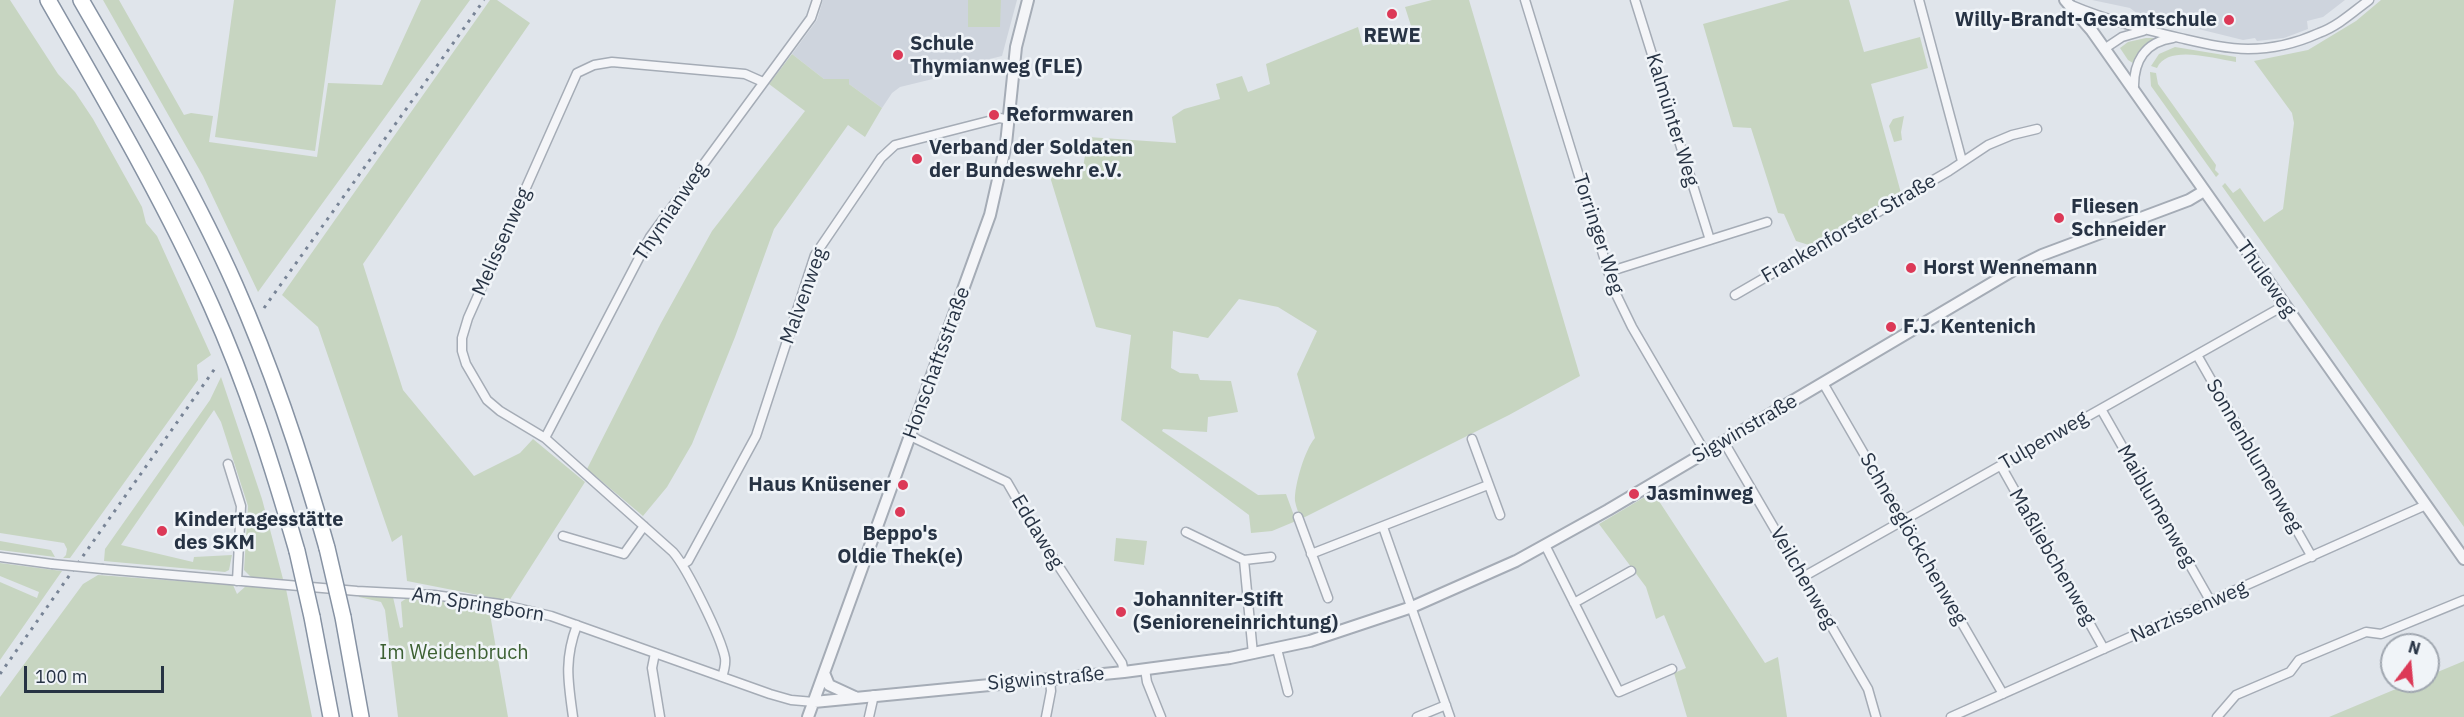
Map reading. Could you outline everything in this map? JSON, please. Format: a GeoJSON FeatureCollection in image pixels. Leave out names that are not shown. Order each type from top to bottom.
{"type":"FeatureCollection","features":[{"type":"Feature","properties":{"kind":"highway"},"geometry":{"type":"LineString","coordinates":[[48,0],[161,202],[212,306],[262,436],[297,551],[331,717]]}},
{"type":"Feature","properties":{"kind":"highway"},"geometry":{"type":"LineString","coordinates":[[81,0],[187,186],[234,284],[264,354],[290,424],[327,548],[344,617],[362,717]]}},
{"type":"Feature","properties":{"kind":"street","name":"Thymianweg"},"geometry":{"type":"LineString","coordinates":[[545,438],[650,237],[811,18],[817,0]]}},
{"type":"Feature","properties":{"kind":"street","name":"Honschaftsstraße"},"geometry":{"type":"LineString","coordinates":[[808,717],[987,225],[1002,170],[1016,47],[1028,0]]}},
{"type":"Feature","properties":{"kind":"street","name":"Torringer Weg"},"geometry":{"type":"LineString","coordinates":[[1526,0],[1608,272],[1632,327],[1705,452]]}},
{"type":"Feature","properties":{"kind":"street","name":"Kalmünter Weg"},"geometry":{"type":"LineString","coordinates":[[1635,0],[1710,240]]}},
{"type":"Feature","properties":{"kind":"street"},"geometry":{"type":"LineString","coordinates":[[1918,0],[1962,161]]}},
{"type":"Feature","properties":{"kind":"street"},"geometry":{"type":"LineString","coordinates":[[2068,2],[2102,17],[2153,32],[2243,49],[2285,45],[2325,31],[2368,0]]}},
{"type":"Feature","properties":{"kind":"street","name":"Thuleweg"},"geometry":{"type":"LineString","coordinates":[[2068,2],[2104,49],[2464,559]]}},
{"type":"Feature","properties":{"kind":"street"},"geometry":{"type":"LineString","coordinates":[[2104,49],[2132,33],[2153,32]]}},
{"type":"Feature","properties":{"kind":"street"},"geometry":{"type":"LineString","coordinates":[[2135,94],[2136,67],[2145,51],[2154,43],[2177,37]]}},
{"type":"Feature","properties":{"kind":"street","name":"Melissenweg"},"geometry":{"type":"LineString","coordinates":[[722,677],[725,664],[722,649],[683,564],[545,438],[500,411],[488,400],[466,364],[462,351],[462,338],[468,318],[577,73],[594,65],[612,62],[745,74],[763,82]]}},
{"type":"Feature","properties":{"kind":"street","name":"Malvenweg"},"geometry":{"type":"LineString","coordinates":[[683,564],[688,561],[756,436],[815,255],[881,158],[895,145],[1000,118],[1009,120]]}},
{"type":"Feature","properties":{"kind":"street","name":"Frankenforster Straße"},"geometry":{"type":"LineString","coordinates":[[1735,295],[2001,139],[2037,129]]}},
{"type":"Feature","properties":{"kind":"street","name":"Sigwinstraße"},"geometry":{"type":"LineString","coordinates":[[813,702],[1124,672],[1253,654],[1341,632],[1412,607],[1516,561],[1545,545],[2024,264],[2042,255],[2189,200],[2204,191]]}},
{"type":"Feature","properties":{"kind":"street"},"geometry":{"type":"LineString","coordinates":[[1608,272],[1767,222]]}},
{"type":"Feature","properties":{"kind":"street","name":"Tulpenweg"},"geometry":{"type":"LineString","coordinates":[[1803,577],[2285,305]]}},
{"type":"Feature","properties":{"kind":"street","name":"Sonnenblumenweg"},"geometry":{"type":"LineString","coordinates":[[2197,355],[2312,557]]}},
{"type":"Feature","properties":{"kind":"street","name":"Schneeglöckchenweg"},"geometry":{"type":"LineString","coordinates":[[1823,383],[2003,694]]}},
{"type":"Feature","properties":{"kind":"street","name":"Maiblumenweg"},"geometry":{"type":"LineString","coordinates":[[2101,409],[2211,602]]}},
{"type":"Feature","properties":{"kind":"street","name":"Eddaweg"},"geometry":{"type":"LineString","coordinates":[[910,436],[1007,482],[1025,514],[1122,663],[1124,672]]}},
{"type":"Feature","properties":{"kind":"street"},"geometry":{"type":"LineString","coordinates":[[1472,439],[1500,515]]}},
{"type":"Feature","properties":{"kind":"street","name":"Veilchenweg"},"geometry":{"type":"LineString","coordinates":[[1724,442],[1868,689],[1876,717]]}},
{"type":"Feature","properties":{"kind":"street"},"geometry":{"type":"LineString","coordinates":[[228,464],[241,506],[237,580]]}},
{"type":"Feature","properties":{"kind":"street","name":"Maßliebchenweg"},"geometry":{"type":"LineString","coordinates":[[2001,466],[2104,649]]}},
{"type":"Feature","properties":{"kind":"street"},"geometry":{"type":"LineString","coordinates":[[1311,554],[1488,485]]}},
{"type":"Feature","properties":{"kind":"street","name":"Narzissenweg"},"geometry":{"type":"LineString","coordinates":[[1951,717],[2426,506]]}},
{"type":"Feature","properties":{"kind":"street"},"geometry":{"type":"LineString","coordinates":[[1298,518],[1328,598]]}},
{"type":"Feature","properties":{"kind":"street"},"geometry":{"type":"LineString","coordinates":[[563,536],[624,554],[644,526]]}},
{"type":"Feature","properties":{"kind":"street"},"geometry":{"type":"LineString","coordinates":[[1383,527],[1450,717]]}},
{"type":"Feature","properties":{"kind":"street"},"geometry":{"type":"LineString","coordinates":[[1186,532],[1244,560],[1271,557]]}},
{"type":"Feature","properties":{"kind":"street"},"geometry":{"type":"LineString","coordinates":[[1545,545],[1619,692],[1672,669]]}},
{"type":"Feature","properties":{"kind":"street","name":"Am Springborn"},"geometry":{"type":"LineString","coordinates":[[0,557],[103,569],[458,598],[535,612],[784,698],[813,702]]}},
{"type":"Feature","properties":{"kind":"street"},"geometry":{"type":"LineString","coordinates":[[1244,560],[1253,654]]}},
{"type":"Feature","properties":{"kind":"street"},"geometry":{"type":"LineString","coordinates":[[1574,603],[1631,571]]}},
{"type":"Feature","properties":{"kind":"street"},"geometry":{"type":"LineString","coordinates":[[2217,717],[2236,695],[2290,672],[2299,660],[2366,632],[2381,634],[2464,600]]}},
{"type":"Feature","properties":{"kind":"street"},"geometry":{"type":"LineString","coordinates":[[573,717],[567,667],[577,625]]}},
{"type":"Feature","properties":{"kind":"street"},"geometry":{"type":"LineString","coordinates":[[1277,649],[1288,692]]}},
{"type":"Feature","properties":{"kind":"street"},"geometry":{"type":"LineString","coordinates":[[656,653],[652,668],[660,717]]}},
{"type":"Feature","properties":{"kind":"street"},"geometry":{"type":"LineString","coordinates":[[1145,669],[1147,682],[1161,717]]}},
{"type":"Feature","properties":{"kind":"street"},"geometry":{"type":"LineString","coordinates":[[824,674],[829,685],[855,698]]}},
{"type":"Feature","properties":{"kind":"street"},"geometry":{"type":"LineString","coordinates":[[1046,717],[1051,691],[1050,679]]}},
{"type":"Feature","properties":{"kind":"street"},"geometry":{"type":"LineString","coordinates":[[869,717],[874,695]]}},
{"type":"Feature","properties":{"kind":"street"},"geometry":{"type":"LineString","coordinates":[[1417,717],[1446,705]]}},
{"type":"Feature","properties":{"kind":"shaded area","name":"Schule Thymianweg (FLE)"},"geometry":{"type":"Polygon","coordinates":[[[823,0],[1017,0],[1002,56],[940,71],[941,77],[900,87],[892,93],[882,108],[849,84],[849,79],[824,79],[792,54],[817,20],[823,0]]]}},
{"type":"Feature","properties":{"kind":"shaded area","name":"Willy-Brandt-Gesamtschule"},"geometry":{"type":"Polygon","coordinates":[[[2092,0],[2345,0],[2323,17],[2307,21],[2308,29],[2284,38],[2257,41],[2255,38],[2243,40],[2166,21],[2162,24],[2146,20],[2130,8],[2092,0]]]}},
{"type":"Feature","properties":{"kind":"green space"},"geometry":{"type":"Polygon","coordinates":[[[0,0],[10,0],[58,74],[75,92],[93,119],[142,207],[146,223],[157,236],[211,355],[197,365],[198,380],[70,558],[63,558],[67,549],[64,543],[0,533],[0,0]]]}},
{"type":"Feature","properties":{"kind":"green space"},"geometry":{"type":"Polygon","coordinates":[[[103,0],[119,0],[184,115],[191,113],[213,116],[209,142],[317,157],[328,83],[382,85],[421,0],[470,0],[258,292],[203,176],[103,0]]]}},
{"type":"Feature","properties":{"kind":"green space"},"geometry":{"type":"Polygon","coordinates":[[[234,0],[336,0],[315,151],[215,137],[234,0]]]}},
{"type":"Feature","properties":{"kind":"green space"},"geometry":{"type":"Polygon","coordinates":[[[490,0],[497,0],[530,23],[363,264],[403,390],[474,476],[520,453],[533,439],[585,482],[509,601],[407,581],[402,535],[392,542],[318,327],[282,295],[490,0]]]}},
{"type":"Feature","properties":{"kind":"green space"},"geometry":{"type":"Polygon","coordinates":[[[968,0],[1001,0],[1000,27],[968,27],[968,0]]]}},
{"type":"Feature","properties":{"kind":"green space"},"geometry":{"type":"Polygon","coordinates":[[[1432,0],[1469,0],[1580,376],[1509,415],[1301,519],[1295,501],[1296,486],[1304,459],[1315,438],[1297,374],[1317,331],[1278,307],[1239,299],[1208,338],[1173,331],[1171,368],[1180,373],[1198,374],[1200,380],[1231,381],[1238,412],[1208,417],[1207,432],[1163,429],[1162,431],[1258,495],[1286,494],[1296,521],[1272,531],[1251,533],[1249,515],[1121,420],[1131,335],[1096,327],[1047,167],[1082,174],[1088,137],[1176,143],[1172,117],[1184,109],[1220,99],[1216,84],[1242,76],[1248,92],[1270,84],[1266,64],[1358,27],[1363,46],[1412,29],[1405,7],[1432,0]]]}},
{"type":"Feature","properties":{"kind":"green space"},"geometry":{"type":"Polygon","coordinates":[[[1790,0],[1849,0],[1864,52],[1920,37],[1928,68],[1871,84],[1901,193],[1809,245],[1796,241],[1784,214],[1778,213],[1751,128],[1733,127],[1703,24],[1790,0]]]}},
{"type":"Feature","properties":{"kind":"green space"},"geometry":{"type":"Polygon","coordinates":[[[2381,0],[2464,0],[2464,527],[2222,186],[2225,183],[2233,193],[2240,188],[2264,222],[2283,209],[2294,123],[2292,113],[2254,61],[2308,50],[2356,21],[2381,0]]]}},
{"type":"Feature","properties":{"kind":"green space"},"geometry":{"type":"Polygon","coordinates":[[[2156,38],[2141,49],[2133,63],[2128,60],[2120,48],[2128,42],[2156,38]]]}},
{"type":"Feature","properties":{"kind":"green space"},"geometry":{"type":"Polygon","coordinates":[[[2175,47],[2236,57],[2236,62],[2204,56],[2181,55],[2163,61],[2157,68],[2151,66],[2159,54],[2175,47]]]}},
{"type":"Feature","properties":{"kind":"green space"},"geometry":{"type":"Polygon","coordinates":[[[792,54],[824,79],[849,79],[849,84],[882,108],[865,137],[848,125],[774,229],[735,337],[692,444],[667,487],[643,516],[587,469],[661,323],[712,231],[805,111],[769,84],[792,54]]]}},
{"type":"Feature","properties":{"kind":"green space"},"geometry":{"type":"Polygon","coordinates":[[[2150,72],[2156,73],[2158,84],[2216,165],[2215,170],[2219,174],[2216,177],[2151,86],[2150,72]]]}},
{"type":"Feature","properties":{"kind":"green space"},"geometry":{"type":"Polygon","coordinates":[[[1904,116],[1902,140],[1894,142],[1889,126],[1893,119],[1904,116]]]}},
{"type":"Feature","properties":{"kind":"green space"},"geometry":{"type":"Polygon","coordinates":[[[221,377],[262,499],[283,579],[251,577],[244,570],[248,506],[221,422],[214,410],[121,545],[193,562],[194,557],[232,555],[229,570],[225,572],[104,561],[105,549],[210,400],[221,377]]]}},
{"type":"Feature","properties":{"kind":"green space"},"geometry":{"type":"Polygon","coordinates":[[[1653,492],[1765,663],[1778,657],[1787,717],[1687,717],[1674,673],[1686,668],[1664,615],[1656,619],[1646,587],[1599,524],[1653,492]]]}},
{"type":"Feature","properties":{"kind":"green space"},"geometry":{"type":"Polygon","coordinates":[[[1116,538],[1147,541],[1144,565],[1114,561],[1116,538]]]}},
{"type":"Feature","properties":{"kind":"green space"},"geometry":{"type":"Polygon","coordinates":[[[0,541],[51,550],[55,557],[0,550],[0,541]]]}},
{"type":"Feature","properties":{"kind":"green space"},"geometry":{"type":"Polygon","coordinates":[[[0,563],[62,571],[0,660],[0,582],[37,598],[39,592],[0,576],[0,563]]]}},
{"type":"Feature","properties":{"kind":"green space"},"geometry":{"type":"Polygon","coordinates":[[[98,575],[233,585],[237,594],[246,586],[286,589],[312,717],[0,717],[0,697],[83,584],[98,575]]]}},
{"type":"Feature","properties":{"kind":"green space","name":"Im Weidenbruch"},"geometry":{"type":"Polygon","coordinates":[[[358,594],[393,597],[400,628],[403,627],[401,602],[407,598],[454,602],[456,608],[490,614],[508,717],[398,717],[385,610],[381,602],[359,597],[358,594]]]}},
{"type":"Feature","properties":{"kind":"green space"},"geometry":{"type":"Polygon","coordinates":[[[2464,661],[2464,717],[2329,717],[2386,693],[2440,693],[2440,671],[2464,661]]]}},
{"type":"Feature","properties":{"kind":"railway"},"geometry":{"type":"LineString","coordinates":[[264,308],[484,0]]}},
{"type":"Feature","properties":{"kind":"railway"},"geometry":{"type":"LineString","coordinates":[[0,674],[216,367]]}},
{"type":"Feature","properties":{"kind":"place","name":"REWE"},"geometry":{"type":"Point","coordinates":[1392,14]}},
{"type":"Feature","properties":{"kind":"place","name":"Willy-Brandt-Gesamtschule"},"geometry":{"type":"Point","coordinates":[2229,20]}},
{"type":"Feature","properties":{"kind":"place","name":"Schule Thymianweg (FLE)"},"geometry":{"type":"Point","coordinates":[898,55]}},
{"type":"Feature","properties":{"kind":"place","name":"Reformwaren"},"geometry":{"type":"Point","coordinates":[994,115]}},
{"type":"Feature","properties":{"kind":"place","name":"Verband der Soldaten der Bundeswehr e.V."},"geometry":{"type":"Point","coordinates":[917,159]}},
{"type":"Feature","properties":{"kind":"place","name":"Fliesen Schneider"},"geometry":{"type":"Point","coordinates":[2059,218]}},
{"type":"Feature","properties":{"kind":"place","name":"Horst Wennemann"},"geometry":{"type":"Point","coordinates":[1911,268]}},
{"type":"Feature","properties":{"kind":"place","name":"F.J. Kentenich"},"geometry":{"type":"Point","coordinates":[1891,327]}},
{"type":"Feature","properties":{"kind":"place","name":"Haus Knüsener"},"geometry":{"type":"Point","coordinates":[903,485]}},
{"type":"Feature","properties":{"kind":"place","name":"Jasminweg"},"geometry":{"type":"Point","coordinates":[1634,494]}},
{"type":"Feature","properties":{"kind":"place","name":"Beppo's Oldie Thek(e)"},"geometry":{"type":"Point","coordinates":[900,512]}},
{"type":"Feature","properties":{"kind":"place","name":"Kindertagesstätte des SKM"},"geometry":{"type":"Point","coordinates":[162,531]}},
{"type":"Feature","properties":{"kind":"place","name":"Johanniter-Stift (Senioreneinrichtung)"},"geometry":{"type":"Point","coordinates":[1121,612]}}]}
